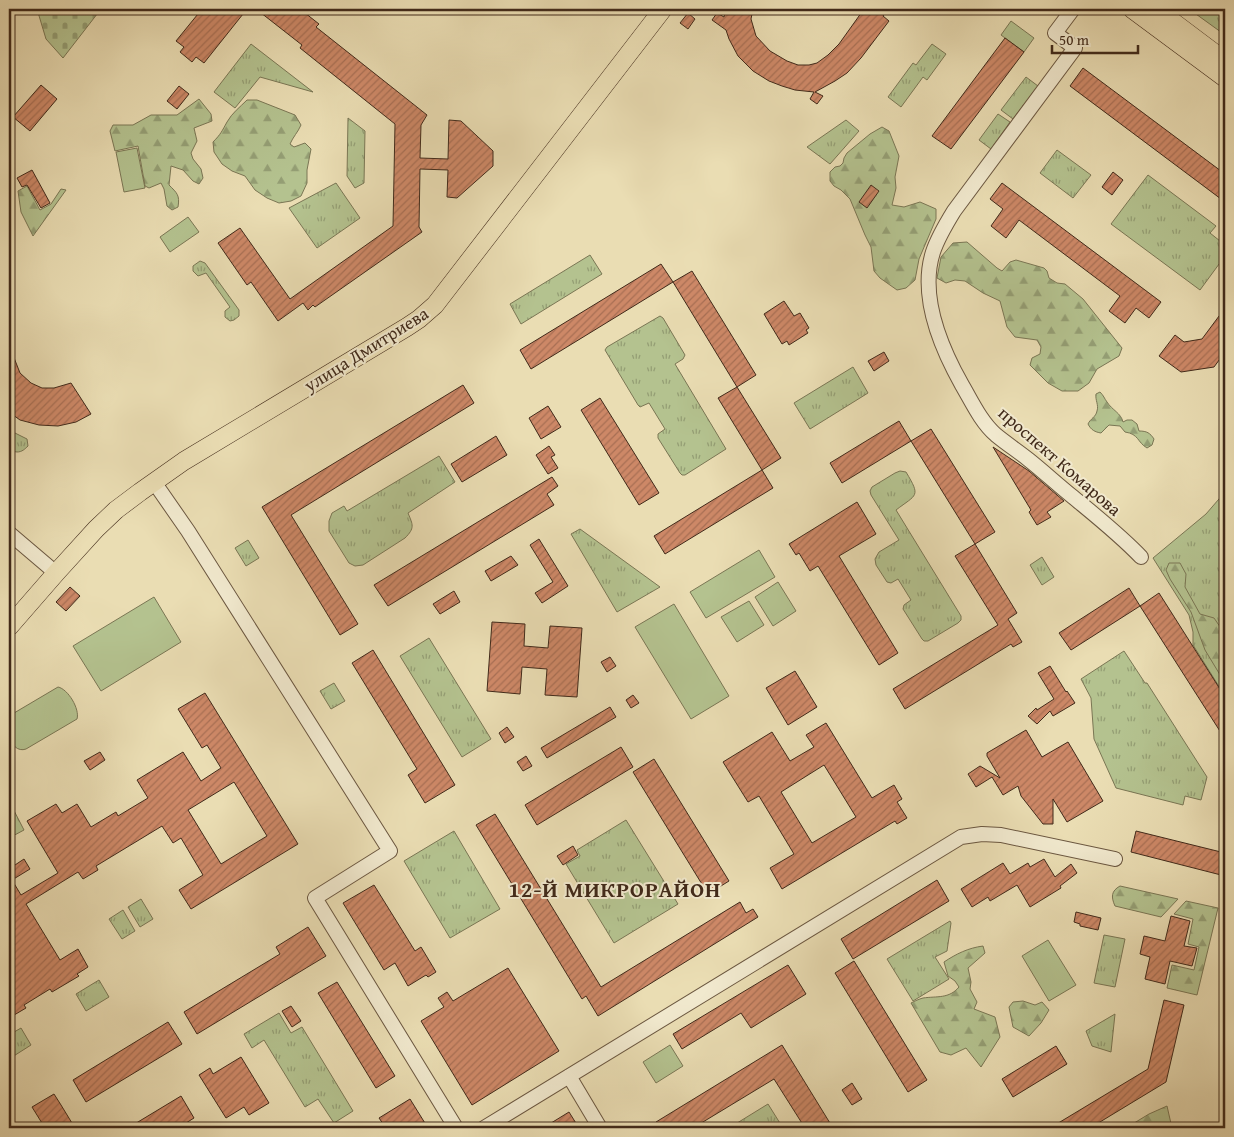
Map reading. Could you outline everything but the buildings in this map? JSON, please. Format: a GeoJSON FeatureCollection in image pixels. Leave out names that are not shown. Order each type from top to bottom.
{"type":"FeatureCollection","features":[{"type":"Feature","properties":{"kind":"main road","name":"улица Дмитриева"},"geometry":{"type":"LineString","coordinates":[[9,627],[56,573],[116,510],[184,462],[407,327],[435,305],[663,9]]}},
{"type":"Feature","properties":{"kind":"main road"},"geometry":{"type":"LineString","coordinates":[[1132,9],[1225,78]]}},
{"type":"Feature","properties":{"kind":"main road"},"geometry":{"type":"LineString","coordinates":[[1156,9],[1225,61]]}},
{"type":"Feature","properties":{"kind":"street","name":"проспект Комарова"},"geometry":{"type":"LineString","coordinates":[[1073,9],[1055,33],[1075,48],[954,211],[939,235],[932,253],[929,277],[930,303],[949,360],[975,407],[989,427],[996,435],[1126,541],[1141,557]]}},
{"type":"Feature","properties":{"kind":"street"},"geometry":{"type":"LineString","coordinates":[[154,482],[188,531],[390,851],[315,898],[456,1128]]}},
{"type":"Feature","properties":{"kind":"street"},"geometry":{"type":"LineString","coordinates":[[9,533],[56,573]]}},
{"type":"Feature","properties":{"kind":"street"},"geometry":{"type":"LineString","coordinates":[[484,1128],[960,837],[982,834],[1001,835],[1115,859]]}},
{"type":"Feature","properties":{"kind":"street"},"geometry":{"type":"LineString","coordinates":[[569,1076],[600,1128]]}},
{"type":"Feature","properties":{"kind":"green space"},"geometry":{"type":"Polygon","coordinates":[[[37,9],[101,9],[63,58],[46,39],[37,9]]]}},
{"type":"Feature","properties":{"kind":"green space"},"geometry":{"type":"Polygon","coordinates":[[[1189,9],[1225,9],[1225,35],[1189,9]]]}},
{"type":"Feature","properties":{"kind":"green space"},"geometry":{"type":"Polygon","coordinates":[[[1011,21],[1034,38],[1024,52],[1001,35],[1011,21]]]}},
{"type":"Feature","properties":{"kind":"green space"},"geometry":{"type":"Polygon","coordinates":[[[251,44],[313,92],[260,77],[235,108],[214,92],[251,44]]]}},
{"type":"Feature","properties":{"kind":"green space"},"geometry":{"type":"Polygon","coordinates":[[[932,44],[946,54],[927,80],[923,77],[901,107],[888,97],[913,63],[916,65],[932,44]]]}},
{"type":"Feature","properties":{"kind":"green space"},"geometry":{"type":"Polygon","coordinates":[[[1026,77],[1038,86],[1013,119],[1001,110],[1026,77]]]}},
{"type":"Feature","properties":{"kind":"green space"},"geometry":{"type":"Polygon","coordinates":[[[199,99],[211,114],[212,121],[194,128],[197,141],[191,153],[201,169],[203,178],[199,184],[193,181],[183,170],[171,166],[169,185],[176,192],[179,200],[178,207],[172,210],[167,206],[161,183],[149,188],[145,186],[138,146],[115,151],[110,131],[113,125],[133,125],[151,115],[177,115],[199,99]]]}},
{"type":"Feature","properties":{"kind":"green space"},"geometry":{"type":"Polygon","coordinates":[[[247,100],[257,100],[295,115],[301,125],[290,144],[294,147],[305,143],[311,149],[307,170],[307,183],[301,196],[291,201],[279,203],[267,198],[255,190],[245,176],[232,171],[222,164],[214,152],[213,142],[231,116],[247,100]]]}},
{"type":"Feature","properties":{"kind":"green space"},"geometry":{"type":"Polygon","coordinates":[[[998,114],[1010,122],[991,149],[979,140],[998,114]]]}},
{"type":"Feature","properties":{"kind":"green space"},"geometry":{"type":"Polygon","coordinates":[[[348,118],[365,131],[364,183],[355,188],[347,176],[348,118]]]}},
{"type":"Feature","properties":{"kind":"green space"},"geometry":{"type":"Polygon","coordinates":[[[846,120],[859,131],[830,164],[807,147],[846,120]]]}},
{"type":"Feature","properties":{"kind":"green space"},"geometry":{"type":"Polygon","coordinates":[[[882,127],[889,131],[899,156],[895,177],[896,188],[892,205],[904,207],[920,202],[936,209],[936,219],[919,259],[915,280],[906,288],[897,290],[880,278],[874,271],[871,247],[850,199],[830,181],[830,172],[843,163],[847,153],[870,134],[882,127]]]}},
{"type":"Feature","properties":{"kind":"green space"},"geometry":{"type":"Polygon","coordinates":[[[137,148],[145,188],[124,192],[116,152],[137,148]]]}},
{"type":"Feature","properties":{"kind":"green space"},"geometry":{"type":"Polygon","coordinates":[[[1057,150],[1091,175],[1073,198],[1040,173],[1057,150]]]}},
{"type":"Feature","properties":{"kind":"green space"},"geometry":{"type":"Polygon","coordinates":[[[1148,175],[1216,226],[1210,233],[1225,245],[1225,256],[1200,290],[1111,224],[1148,175]]]}},
{"type":"Feature","properties":{"kind":"green space"},"geometry":{"type":"Polygon","coordinates":[[[336,183],[360,218],[317,248],[289,208],[336,183]]]}},
{"type":"Feature","properties":{"kind":"green space"},"geometry":{"type":"Polygon","coordinates":[[[27,186],[40,210],[51,204],[61,189],[66,190],[33,236],[21,212],[18,191],[27,186]]]}},
{"type":"Feature","properties":{"kind":"green space"},"geometry":{"type":"Polygon","coordinates":[[[188,217],[199,232],[170,252],[160,237],[188,217]]]}},
{"type":"Feature","properties":{"kind":"green space"},"geometry":{"type":"Polygon","coordinates":[[[967,242],[1002,271],[1010,262],[1016,260],[1044,268],[1049,278],[1057,283],[1065,284],[1083,299],[1122,348],[1119,356],[1097,369],[1089,383],[1078,391],[1062,391],[1048,383],[1030,365],[1032,358],[1040,354],[1041,347],[1037,340],[1015,337],[1007,327],[1000,301],[965,281],[955,280],[946,283],[937,278],[941,257],[953,243],[967,242]]]}},
{"type":"Feature","properties":{"kind":"green space"},"geometry":{"type":"Polygon","coordinates":[[[590,255],[602,274],[521,324],[510,304],[590,255]]]}},
{"type":"Feature","properties":{"kind":"green space"},"geometry":{"type":"Polygon","coordinates":[[[200,261],[205,263],[239,310],[239,316],[234,320],[230,321],[225,317],[225,311],[230,307],[206,273],[198,276],[193,271],[193,266],[200,261]]]}},
{"type":"Feature","properties":{"kind":"green space"},"geometry":{"type":"Polygon","coordinates":[[[660,316],[685,355],[683,359],[675,364],[726,449],[685,475],[680,473],[658,438],[658,434],[665,429],[649,403],[640,407],[638,405],[605,350],[607,347],[660,316]]]}},
{"type":"Feature","properties":{"kind":"green space"},"geometry":{"type":"Polygon","coordinates":[[[853,367],[868,393],[810,429],[794,403],[853,367]]]}},
{"type":"Feature","properties":{"kind":"green space"},"geometry":{"type":"Polygon","coordinates":[[[1100,392],[1123,422],[1132,420],[1137,424],[1139,431],[1151,435],[1154,439],[1152,445],[1147,448],[1135,436],[1125,432],[1120,426],[1109,425],[1101,433],[1092,429],[1088,424],[1096,413],[1098,407],[1096,394],[1100,392]]]}},
{"type":"Feature","properties":{"kind":"green space"},"geometry":{"type":"Polygon","coordinates":[[[9,430],[27,439],[28,446],[19,452],[13,451],[9,444],[9,430]]]}},
{"type":"Feature","properties":{"kind":"green space"},"geometry":{"type":"Polygon","coordinates":[[[439,456],[455,482],[408,513],[412,526],[405,538],[363,565],[355,566],[349,563],[329,531],[329,521],[332,513],[344,506],[347,511],[439,456]]]}},
{"type":"Feature","properties":{"kind":"green space"},"geometry":{"type":"Polygon","coordinates":[[[900,471],[906,472],[915,491],[912,498],[896,510],[961,616],[961,620],[958,623],[928,641],[922,639],[903,609],[904,605],[911,600],[898,579],[891,583],[887,582],[876,565],[875,559],[879,552],[899,540],[870,491],[872,487],[900,471]]]}},
{"type":"Feature","properties":{"kind":"green space"},"geometry":{"type":"Polygon","coordinates":[[[1225,492],[1225,696],[1193,645],[1193,632],[1189,615],[1153,558],[1206,514],[1225,492]]]}},
{"type":"Feature","properties":{"kind":"green space"},"geometry":{"type":"Polygon","coordinates":[[[580,529],[660,587],[617,612],[571,534],[580,529]]]}},
{"type":"Feature","properties":{"kind":"green space"},"geometry":{"type":"Polygon","coordinates":[[[248,540],[259,558],[246,566],[235,548],[248,540]]]}},
{"type":"Feature","properties":{"kind":"green space"},"geometry":{"type":"Polygon","coordinates":[[[759,550],[775,577],[706,618],[690,592],[759,550]]]}},
{"type":"Feature","properties":{"kind":"green space"},"geometry":{"type":"Polygon","coordinates":[[[1042,557],[1054,577],[1042,585],[1030,565],[1042,557]]]}},
{"type":"Feature","properties":{"kind":"green space"},"geometry":{"type":"Polygon","coordinates":[[[1169,563],[1180,563],[1186,574],[1185,587],[1200,614],[1214,618],[1225,634],[1225,683],[1205,650],[1191,612],[1170,579],[1166,570],[1169,563]]]}},
{"type":"Feature","properties":{"kind":"green space"},"geometry":{"type":"Polygon","coordinates":[[[778,582],[796,611],[773,626],[755,597],[778,582]]]}},
{"type":"Feature","properties":{"kind":"green space"},"geometry":{"type":"Polygon","coordinates":[[[154,597],[181,642],[101,691],[73,646],[154,597]]]}},
{"type":"Feature","properties":{"kind":"green space"},"geometry":{"type":"Polygon","coordinates":[[[749,601],[764,625],[737,642],[721,617],[749,601]]]}},
{"type":"Feature","properties":{"kind":"green space"},"geometry":{"type":"Polygon","coordinates":[[[674,604],[729,696],[691,719],[635,627],[674,604]]]}},
{"type":"Feature","properties":{"kind":"green space"},"geometry":{"type":"Polygon","coordinates":[[[429,638],[491,739],[462,757],[400,656],[429,638]]]}},
{"type":"Feature","properties":{"kind":"green space"},"geometry":{"type":"Polygon","coordinates":[[[1124,651],[1145,683],[1147,683],[1207,777],[1201,800],[1185,796],[1183,805],[1116,788],[1094,739],[1091,698],[1081,679],[1124,651]]]}},
{"type":"Feature","properties":{"kind":"green space"},"geometry":{"type":"Polygon","coordinates":[[[334,683],[345,701],[331,709],[320,691],[334,683]]]}},
{"type":"Feature","properties":{"kind":"green space"},"geometry":{"type":"Polygon","coordinates":[[[58,687],[66,691],[75,705],[77,719],[26,749],[20,750],[15,747],[8,734],[9,716],[58,687]]]}},
{"type":"Feature","properties":{"kind":"green space"},"geometry":{"type":"Polygon","coordinates":[[[9,801],[24,830],[9,838],[9,801]]]}},
{"type":"Feature","properties":{"kind":"green space"},"geometry":{"type":"Polygon","coordinates":[[[626,820],[678,904],[614,943],[566,864],[580,856],[577,850],[626,820]]]}},
{"type":"Feature","properties":{"kind":"green space"},"geometry":{"type":"Polygon","coordinates":[[[454,831],[500,909],[450,938],[404,861],[454,831]]]}},
{"type":"Feature","properties":{"kind":"green space"},"geometry":{"type":"Polygon","coordinates":[[[1120,886],[1178,899],[1161,917],[1115,906],[1113,894],[1120,886]]]}},
{"type":"Feature","properties":{"kind":"green space"},"geometry":{"type":"Polygon","coordinates":[[[141,899],[153,919],[140,927],[128,907],[141,899]]]}},
{"type":"Feature","properties":{"kind":"green space"},"geometry":{"type":"Polygon","coordinates":[[[1186,901],[1218,908],[1197,995],[1167,988],[1172,965],[1194,970],[1199,947],[1188,944],[1193,919],[1174,914],[1186,901]]]}},
{"type":"Feature","properties":{"kind":"green space"},"geometry":{"type":"Polygon","coordinates":[[[123,910],[135,931],[122,939],[109,919],[123,910]]]}},
{"type":"Feature","properties":{"kind":"green space"},"geometry":{"type":"Polygon","coordinates":[[[950,921],[947,951],[935,957],[949,979],[913,1001],[887,959],[950,921]]]}},
{"type":"Feature","properties":{"kind":"green space"},"geometry":{"type":"Polygon","coordinates":[[[1104,935],[1125,939],[1115,987],[1094,983],[1104,935]]]}},
{"type":"Feature","properties":{"kind":"green space"},"geometry":{"type":"Polygon","coordinates":[[[1048,940],[1076,985],[1049,1001],[1022,956],[1048,940]]]}},
{"type":"Feature","properties":{"kind":"green space"},"geometry":{"type":"Polygon","coordinates":[[[983,946],[985,953],[968,968],[971,982],[970,989],[977,1002],[974,1009],[995,1017],[1000,1037],[981,1067],[966,1048],[951,1055],[940,1052],[911,1003],[923,998],[951,994],[955,991],[959,987],[948,976],[944,962],[962,952],[983,946]]]}},
{"type":"Feature","properties":{"kind":"green space"},"geometry":{"type":"Polygon","coordinates":[[[99,980],[109,997],[86,1011],[76,994],[99,980]]]}},
{"type":"Feature","properties":{"kind":"green space"},"geometry":{"type":"Polygon","coordinates":[[[1023,1001],[1035,1005],[1042,1002],[1049,1010],[1041,1023],[1029,1036],[1013,1027],[1009,1007],[1013,1002],[1023,1001]]]}},
{"type":"Feature","properties":{"kind":"green space"},"geometry":{"type":"Polygon","coordinates":[[[279,1013],[291,1033],[302,1027],[353,1111],[334,1123],[318,1099],[305,1107],[264,1040],[252,1048],[244,1034],[279,1013]]]}},
{"type":"Feature","properties":{"kind":"green space"},"geometry":{"type":"Polygon","coordinates":[[[1115,1014],[1111,1052],[1092,1046],[1086,1031],[1115,1014]]]}},
{"type":"Feature","properties":{"kind":"green space"},"geometry":{"type":"Polygon","coordinates":[[[21,1028],[31,1045],[9,1059],[9,1035],[21,1028]]]}},
{"type":"Feature","properties":{"kind":"green space"},"geometry":{"type":"Polygon","coordinates":[[[670,1045],[683,1066],[656,1083],[643,1062],[670,1045]]]}},
{"type":"Feature","properties":{"kind":"green space"},"geometry":{"type":"Polygon","coordinates":[[[768,1104],[783,1128],[729,1128],[768,1104]]]}},
{"type":"Feature","properties":{"kind":"green space"},"geometry":{"type":"Polygon","coordinates":[[[1167,1106],[1172,1128],[1126,1128],[1149,1114],[1167,1106]]]}},
{"type":"Feature","properties":{"kind":"district","name":"12-Й МИКРОРАЙОН"},"geometry":{"type":"Point","coordinates":[615,889]}}]}
